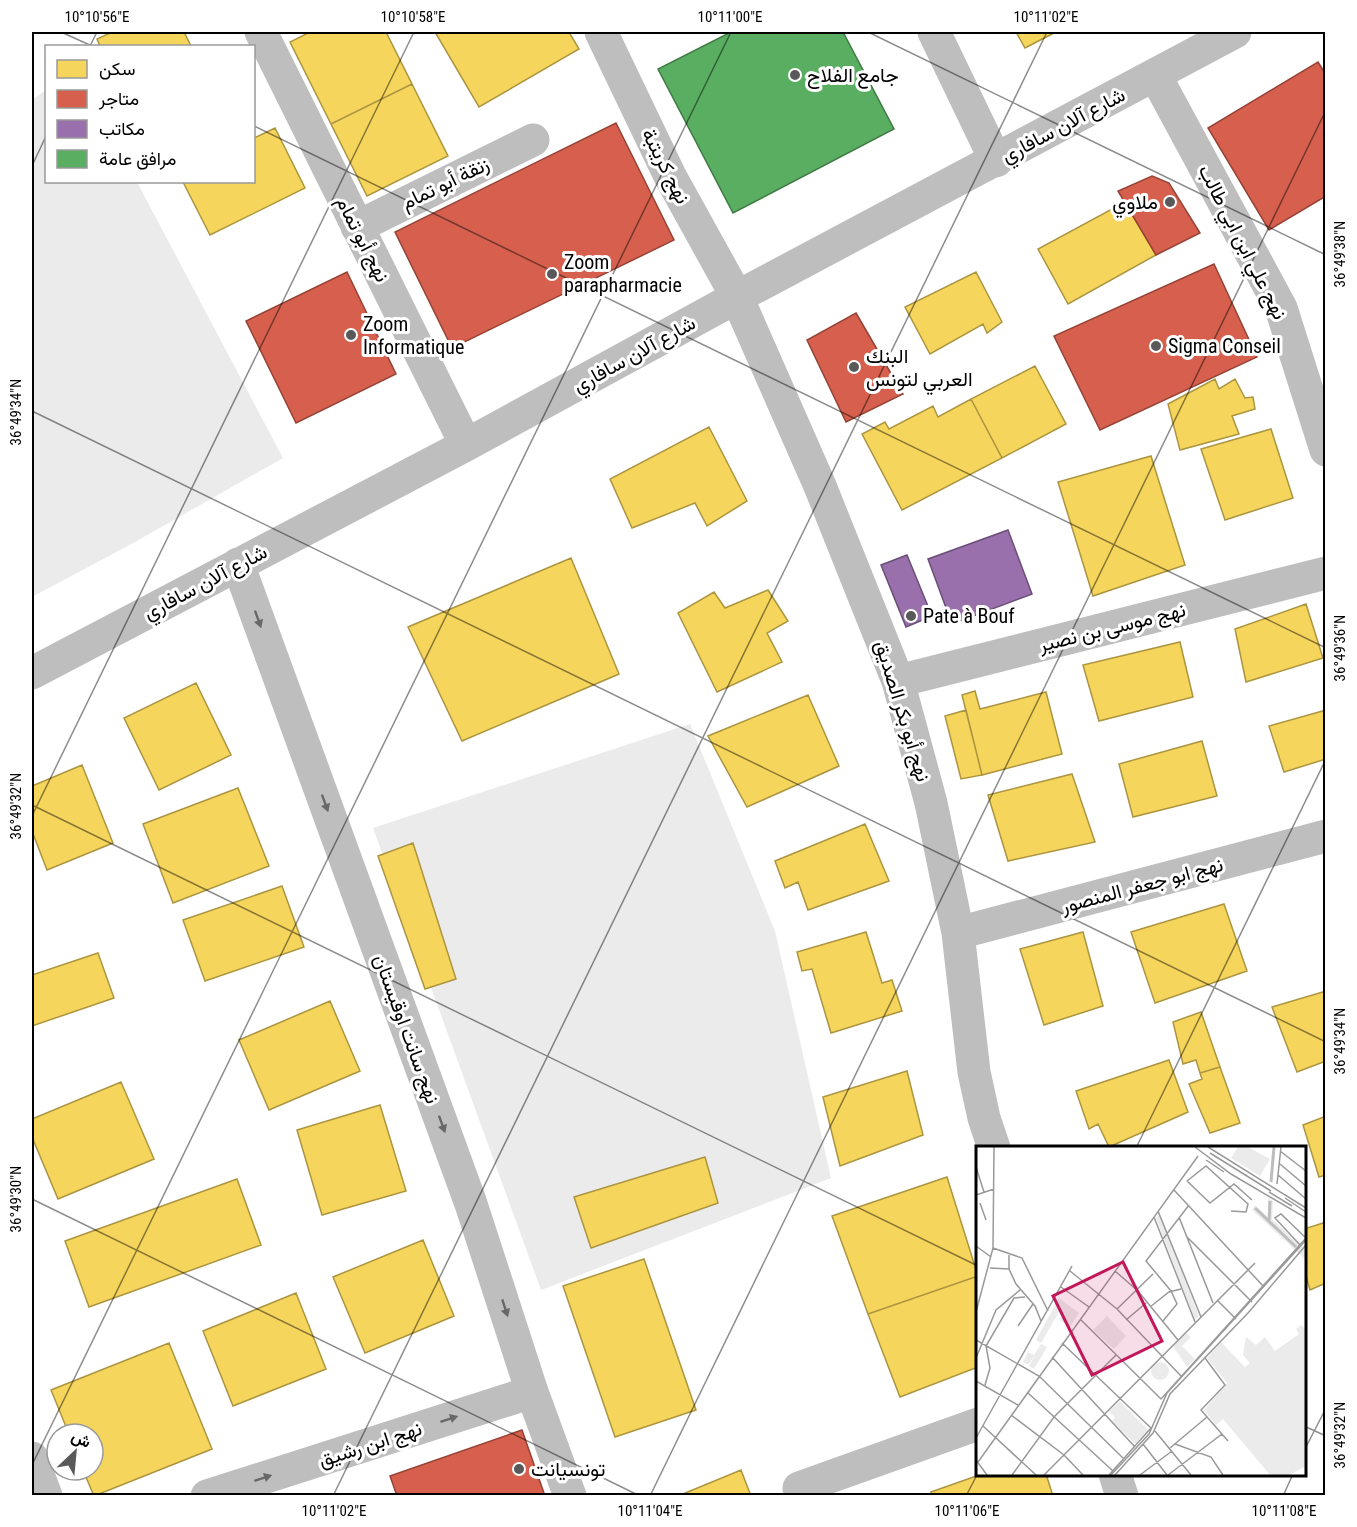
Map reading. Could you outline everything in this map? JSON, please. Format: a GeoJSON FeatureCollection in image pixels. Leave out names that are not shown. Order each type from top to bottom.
{"type":"FeatureCollection","features":[{"type":"Feature","properties":{"kind":"street","name":"نهج أبو تمام"},"geometry":{"type":"LineString","coordinates":[[261,32],[466,445]]}},
{"type":"Feature","properties":{"kind":"street","name":"نهج كريتبة"},"geometry":{"type":"LineString","coordinates":[[601,32],[670,176],[737,297]]}},
{"type":"Feature","properties":{"kind":"street"},"geometry":{"type":"LineString","coordinates":[[934,32],[996,161]]}},
{"type":"Feature","properties":{"kind":"street","name":"شارع آلان سافاري"},"geometry":{"type":"LineString","coordinates":[[32,673],[466,445],[737,297],[1235,32]]}},
{"type":"Feature","properties":{"kind":"street","name":"نهج علي ابن ابي طالب"},"geometry":{"type":"LineString","coordinates":[[1155,75],[1281,308],[1326,450]]}},
{"type":"Feature","properties":{"kind":"street","name":"زنقة أبو تمام"},"geometry":{"type":"LineString","coordinates":[[357,227],[533,140]]}},
{"type":"Feature","properties":{"kind":"street","name":"نهج أبو بكر الصديق"},"geometry":{"type":"LineString","coordinates":[[737,297],[820,486],[898,681],[931,803],[958,933],[974,1072],[984,1118],[993,1146]]}},
{"type":"Feature","properties":{"kind":"street","name":"نهج سانت اوقيستان"},"geometry":{"type":"LineString","coordinates":[[238,564],[471,1204],[532,1392],[570,1496]]}},
{"type":"Feature","properties":{"kind":"street","name":"نهج موسى بن نصير"},"geometry":{"type":"LineString","coordinates":[[898,681],[1326,573]]}},
{"type":"Feature","properties":{"kind":"street","name":"نهج ابو جعفر المنصور"},"geometry":{"type":"LineString","coordinates":[[958,933],[1326,836]]}},
{"type":"Feature","properties":{"kind":"street","name":"نهج ابن رشيق"},"geometry":{"type":"LineString","coordinates":[[207,1496],[532,1392]]}},
{"type":"Feature","properties":{"kind":"street"},"geometry":{"type":"LineString","coordinates":[[799,1488],[976,1425]]}},
{"type":"Feature","properties":{"kind":"street"},"geometry":{"type":"LineString","coordinates":[[32,1458],[46,1496]]}},
{"type":"Feature","properties":{"kind":"street"},"geometry":{"type":"LineString","coordinates":[[1116,1476],[1122,1496]]}},
{"type":"Feature","properties":{"kind":"shaded area"},"geometry":{"type":"Polygon","coordinates":[[[45,91],[45,183],[138,183],[283,458],[32,597],[32,100],[45,91]]]}},
{"type":"Feature","properties":{"kind":"shaded area"},"geometry":{"type":"Polygon","coordinates":[[[690,724],[775,931],[831,1178],[541,1290],[373,828],[690,724]]]}},
{"type":"Feature","properties":{"kind":"building: سكن"},"geometry":{"type":"Polygon","coordinates":[[[112,32],[184,32],[190,45],[100,45],[97,39],[112,32]]]}},
{"type":"Feature","properties":{"kind":"building: سكن"},"geometry":{"type":"Polygon","coordinates":[[[310,32],[386,32],[412,84],[331,124],[290,42],[310,32]]]}},
{"type":"Feature","properties":{"kind":"building: سكن"},"geometry":{"type":"Polygon","coordinates":[[[435,32],[569,32],[579,49],[479,107],[435,32]]]}},
{"type":"Feature","properties":{"kind":"building: سكن"},"geometry":{"type":"Polygon","coordinates":[[[1016,32],[1056,32],[1025,48],[1016,32]]]}},
{"type":"Feature","properties":{"kind":"building: سكن"},"geometry":{"type":"Polygon","coordinates":[[[412,84],[448,156],[367,196],[331,124],[412,84]]]}},
{"type":"Feature","properties":{"kind":"building: سكن"},"geometry":{"type":"Polygon","coordinates":[[[275,128],[305,188],[210,235],[184,183],[255,183],[255,138],[275,128]]]}},
{"type":"Feature","properties":{"kind":"building: سكن"},"geometry":{"type":"Polygon","coordinates":[[[1125,202],[1156,255],[1068,304],[1038,249],[1125,202]]]}},
{"type":"Feature","properties":{"kind":"building: سكن"},"geometry":{"type":"Polygon","coordinates":[[[976,272],[1002,322],[987,333],[983,324],[930,354],[905,307],[976,272]]]}},
{"type":"Feature","properties":{"kind":"building: سكن"},"geometry":{"type":"Polygon","coordinates":[[[1035,366],[1066,424],[1002,458],[971,399],[1035,366]]]}},
{"type":"Feature","properties":{"kind":"building: سكن"},"geometry":{"type":"Polygon","coordinates":[[[1215,379],[1219,389],[1235,379],[1245,398],[1253,397],[1255,409],[1232,416],[1239,434],[1180,450],[1168,404],[1215,379]]]}},
{"type":"Feature","properties":{"kind":"building: سكن"},"geometry":{"type":"Polygon","coordinates":[[[971,399],[1002,458],[902,510],[862,434],[885,422],[889,429],[933,406],[938,417],[971,399]]]}},
{"type":"Feature","properties":{"kind":"building: سكن"},"geometry":{"type":"Polygon","coordinates":[[[709,427],[747,501],[707,526],[695,503],[632,528],[610,479],[709,427]]]}},
{"type":"Feature","properties":{"kind":"building: سكن"},"geometry":{"type":"Polygon","coordinates":[[[1271,429],[1293,498],[1225,520],[1201,449],[1271,429]]]}},
{"type":"Feature","properties":{"kind":"building: سكن"},"geometry":{"type":"Polygon","coordinates":[[[1151,456],[1185,565],[1093,596],[1058,482],[1151,456]]]}},
{"type":"Feature","properties":{"kind":"building: سكن"},"geometry":{"type":"Polygon","coordinates":[[[571,558],[619,674],[462,741],[408,627],[571,558]]]}},
{"type":"Feature","properties":{"kind":"building: سكن"},"geometry":{"type":"Polygon","coordinates":[[[768,590],[788,621],[767,633],[782,662],[717,692],[678,613],[714,592],[725,608],[768,590]]]}},
{"type":"Feature","properties":{"kind":"building: سكن"},"geometry":{"type":"Polygon","coordinates":[[[1306,604],[1323,658],[1246,682],[1235,629],[1306,604]]]}},
{"type":"Feature","properties":{"kind":"building: سكن"},"geometry":{"type":"Polygon","coordinates":[[[1180,642],[1193,697],[1099,721],[1083,665],[1180,642]]]}},
{"type":"Feature","properties":{"kind":"building: سكن"},"geometry":{"type":"Polygon","coordinates":[[[196,683],[231,755],[159,790],[124,718],[196,683]]]}},
{"type":"Feature","properties":{"kind":"building: سكن"},"geometry":{"type":"Polygon","coordinates":[[[975,691],[980,709],[1046,692],[1062,754],[982,775],[962,695],[975,691]]]}},
{"type":"Feature","properties":{"kind":"building: سكن"},"geometry":{"type":"Polygon","coordinates":[[[808,695],[839,766],[747,807],[708,736],[808,695]]]}},
{"type":"Feature","properties":{"kind":"building: سكن"},"geometry":{"type":"Polygon","coordinates":[[[966,710],[982,775],[961,779],[945,716],[966,710]]]}},
{"type":"Feature","properties":{"kind":"building: سكن"},"geometry":{"type":"Polygon","coordinates":[[[1326,710],[1326,759],[1284,772],[1269,726],[1326,710]]]}},
{"type":"Feature","properties":{"kind":"building: سكن"},"geometry":{"type":"Polygon","coordinates":[[[1202,741],[1217,796],[1133,817],[1119,764],[1202,741]]]}},
{"type":"Feature","properties":{"kind":"building: سكن"},"geometry":{"type":"Polygon","coordinates":[[[82,765],[113,843],[47,870],[32,831],[32,786],[82,765]]]}},
{"type":"Feature","properties":{"kind":"building: سكن"},"geometry":{"type":"Polygon","coordinates":[[[1072,774],[1095,842],[1008,861],[988,795],[1072,774]]]}},
{"type":"Feature","properties":{"kind":"building: سكن"},"geometry":{"type":"Polygon","coordinates":[[[238,788],[269,866],[173,903],[143,824],[238,788]]]}},
{"type":"Feature","properties":{"kind":"building: سكن"},"geometry":{"type":"Polygon","coordinates":[[[865,824],[889,881],[808,910],[798,882],[785,888],[775,861],[865,824]]]}},
{"type":"Feature","properties":{"kind":"building: سكن"},"geometry":{"type":"Polygon","coordinates":[[[413,843],[456,979],[425,989],[378,856],[413,843]]]}},
{"type":"Feature","properties":{"kind":"building: سكن"},"geometry":{"type":"Polygon","coordinates":[[[282,886],[304,947],[205,981],[183,920],[282,886]]]}},
{"type":"Feature","properties":{"kind":"building: سكن"},"geometry":{"type":"Polygon","coordinates":[[[1224,904],[1247,971],[1155,1003],[1131,932],[1224,904]]]}},
{"type":"Feature","properties":{"kind":"building: سكن"},"geometry":{"type":"Polygon","coordinates":[[[866,932],[882,983],[892,980],[902,1011],[831,1033],[812,969],[802,971],[797,952],[866,932]]]}},
{"type":"Feature","properties":{"kind":"building: سكن"},"geometry":{"type":"Polygon","coordinates":[[[1083,932],[1103,1006],[1044,1025],[1020,949],[1083,932]]]}},
{"type":"Feature","properties":{"kind":"building: سكن"},"geometry":{"type":"Polygon","coordinates":[[[98,953],[114,998],[32,1026],[32,975],[98,953]]]}},
{"type":"Feature","properties":{"kind":"building: سكن"},"geometry":{"type":"Polygon","coordinates":[[[1326,991],[1326,1061],[1297,1072],[1272,1007],[1326,991]]]}},
{"type":"Feature","properties":{"kind":"building: سكن"},"geometry":{"type":"Polygon","coordinates":[[[330,1001],[360,1071],[269,1110],[239,1040],[330,1001]]]}},
{"type":"Feature","properties":{"kind":"building: سكن"},"geometry":{"type":"Polygon","coordinates":[[[1201,1012],[1220,1067],[1200,1073],[1196,1060],[1183,1064],[1173,1022],[1201,1012]]]}},
{"type":"Feature","properties":{"kind":"building: سكن"},"geometry":{"type":"Polygon","coordinates":[[[1169,1060],[1188,1112],[1109,1146],[1098,1124],[1089,1129],[1076,1091],[1169,1060]]]}},
{"type":"Feature","properties":{"kind":"building: سكن"},"geometry":{"type":"Polygon","coordinates":[[[1220,1067],[1240,1123],[1210,1133],[1189,1084],[1202,1079],[1200,1073],[1220,1067]]]}},
{"type":"Feature","properties":{"kind":"building: سكن"},"geometry":{"type":"Polygon","coordinates":[[[907,1071],[923,1135],[840,1166],[823,1097],[907,1071]]]}},
{"type":"Feature","properties":{"kind":"building: سكن"},"geometry":{"type":"Polygon","coordinates":[[[121,1082],[154,1159],[58,1199],[32,1137],[32,1119],[121,1082]]]}},
{"type":"Feature","properties":{"kind":"building: سكن"},"geometry":{"type":"Polygon","coordinates":[[[380,1105],[406,1191],[322,1215],[297,1130],[380,1105]]]}},
{"type":"Feature","properties":{"kind":"building: سكن"},"geometry":{"type":"Polygon","coordinates":[[[1326,1116],[1326,1175],[1319,1177],[1303,1125],[1326,1116]]]}},
{"type":"Feature","properties":{"kind":"building: سكن"},"geometry":{"type":"Polygon","coordinates":[[[705,1157],[718,1203],[591,1248],[574,1197],[705,1157]]]}},
{"type":"Feature","properties":{"kind":"building: سكن"},"geometry":{"type":"Polygon","coordinates":[[[947,1177],[976,1270],[976,1277],[868,1314],[832,1216],[947,1177]]]}},
{"type":"Feature","properties":{"kind":"building: سكن"},"geometry":{"type":"Polygon","coordinates":[[[237,1179],[261,1245],[89,1307],[65,1241],[237,1179]]]}},
{"type":"Feature","properties":{"kind":"building: سكن"},"geometry":{"type":"Polygon","coordinates":[[[1326,1222],[1326,1283],[1310,1290],[1306,1276],[1306,1228],[1326,1222]]]}},
{"type":"Feature","properties":{"kind":"building: سكن"},"geometry":{"type":"Polygon","coordinates":[[[423,1240],[454,1316],[365,1353],[333,1277],[423,1240]]]}},
{"type":"Feature","properties":{"kind":"building: سكن"},"geometry":{"type":"Polygon","coordinates":[[[644,1259],[696,1410],[615,1437],[563,1286],[644,1259]]]}},
{"type":"Feature","properties":{"kind":"building: سكن"},"geometry":{"type":"Polygon","coordinates":[[[976,1277],[976,1368],[900,1397],[868,1314],[976,1277]]]}},
{"type":"Feature","properties":{"kind":"building: سكن"},"geometry":{"type":"Polygon","coordinates":[[[296,1293],[326,1369],[233,1406],[203,1331],[296,1293]]]}},
{"type":"Feature","properties":{"kind":"building: سكن"},"geometry":{"type":"Polygon","coordinates":[[[169,1343],[212,1449],[94,1496],[88,1482],[105,1482],[105,1422],[64,1422],[51,1390],[169,1343]]]}},
{"type":"Feature","properties":{"kind":"building: سكن"},"geometry":{"type":"Polygon","coordinates":[[[741,1470],[751,1496],[678,1496],[741,1470]]]}},
{"type":"Feature","properties":{"kind":"building: سكن"},"geometry":{"type":"Polygon","coordinates":[[[976,1476],[1047,1476],[1053,1496],[933,1496],[931,1492],[976,1476]]]}},
{"type":"Feature","properties":{"kind":"building: متاجر"},"geometry":{"type":"Polygon","coordinates":[[[1318,62],[1326,75],[1326,196],[1269,230],[1208,128],[1318,62]]]}},
{"type":"Feature","properties":{"kind":"building: متاجر"},"geometry":{"type":"Polygon","coordinates":[[[616,123],[674,240],[452,348],[395,232],[616,123]]]}},
{"type":"Feature","properties":{"kind":"building: متاجر"},"geometry":{"type":"Polygon","coordinates":[[[1152,176],[1169,183],[1200,233],[1156,255],[1118,191],[1152,176]]]}},
{"type":"Feature","properties":{"kind":"building: متاجر","name":"Sigma Conseil"},"geometry":{"type":"Polygon","coordinates":[[[1214,264],[1257,357],[1100,430],[1054,336],[1214,264]]]}},
{"type":"Feature","properties":{"kind":"building: متاجر"},"geometry":{"type":"Polygon","coordinates":[[[347,272],[396,374],[296,423],[246,321],[347,272]]]}},
{"type":"Feature","properties":{"kind":"building: متاجر","name":"البنك العربي لتونس"},"geometry":{"type":"Polygon","coordinates":[[[856,313],[903,394],[846,422],[807,340],[856,313]]]}},
{"type":"Feature","properties":{"kind":"building: متاجر"},"geometry":{"type":"Polygon","coordinates":[[[522,1430],[545,1496],[397,1496],[390,1476],[522,1430]]]}},
{"type":"Feature","properties":{"kind":"building: مكاتب"},"geometry":{"type":"Polygon","coordinates":[[[1008,530],[1032,594],[952,624],[928,559],[1008,530]]]}},
{"type":"Feature","properties":{"kind":"building: مكاتب"},"geometry":{"type":"Polygon","coordinates":[[[907,555],[932,616],[906,627],[881,565],[907,555]]]}},
{"type":"Feature","properties":{"kind":"building: مرافق عامة"},"geometry":{"type":"Polygon","coordinates":[[[731,32],[843,32],[894,129],[733,213],[658,69],[731,32]]]}},
{"type":"Feature","properties":{"kind":"place","name":"جامع الفلاح"},"geometry":{"type":"Point","coordinates":[795,75]}},
{"type":"Feature","properties":{"kind":"place","name":"ملاوي"},"geometry":{"type":"Point","coordinates":[1170,202]}},
{"type":"Feature","properties":{"kind":"place","name":"Zoom parapharmacie"},"geometry":{"type":"Point","coordinates":[552,274]}},
{"type":"Feature","properties":{"kind":"place","name":"Zoom Informatique"},"geometry":{"type":"Point","coordinates":[351,335]}},
{"type":"Feature","properties":{"kind":"place","name":"Sigma Conseil"},"geometry":{"type":"Point","coordinates":[1156,346]}},
{"type":"Feature","properties":{"kind":"place","name":"البنك العربي لتونس"},"geometry":{"type":"Point","coordinates":[854,367]}},
{"type":"Feature","properties":{"kind":"place","name":"Pate à Bouf"},"geometry":{"type":"Point","coordinates":[911,616]}},
{"type":"Feature","properties":{"kind":"place","name":"تونسيانت"},"geometry":{"type":"Point","coordinates":[519,1469]}}]}
